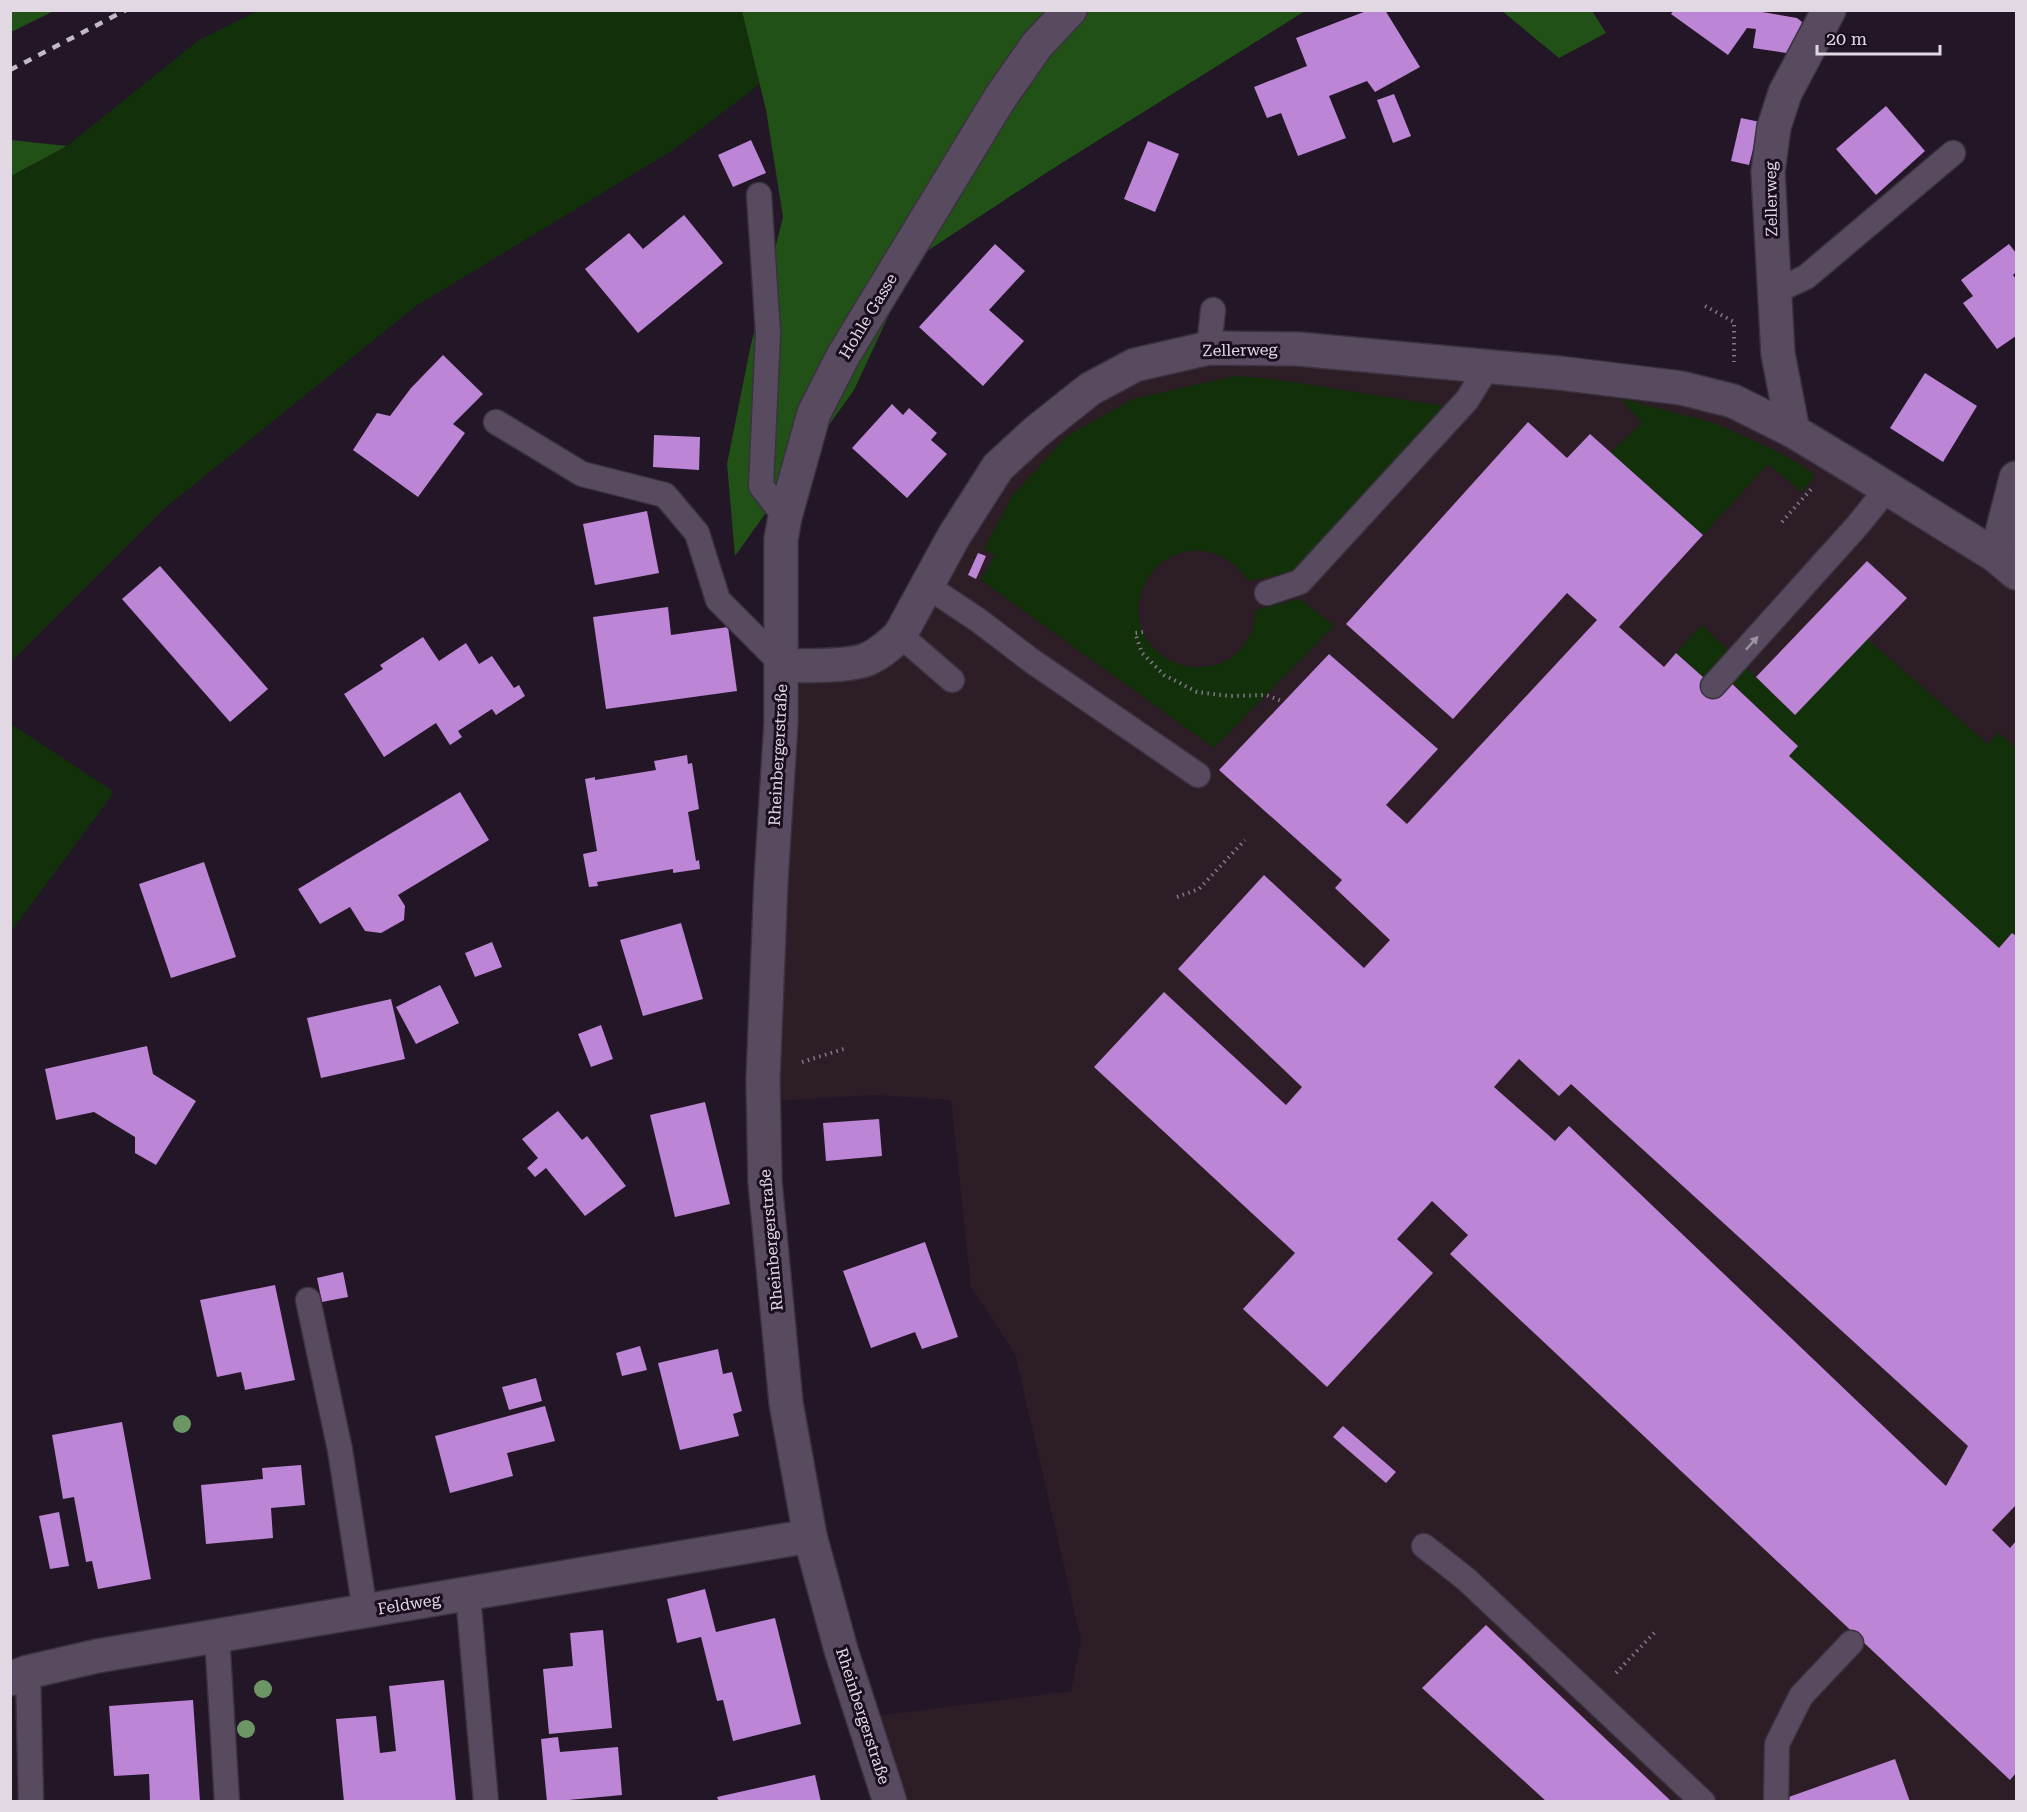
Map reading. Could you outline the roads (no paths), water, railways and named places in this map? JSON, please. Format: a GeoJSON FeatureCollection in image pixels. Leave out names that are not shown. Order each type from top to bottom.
{"type":"FeatureCollection","features":[{"type":"Feature","properties":{"kind":"street","name":"Hohle Gasse"},"geometry":{"type":"LineString","coordinates":[[783,665],[782,539],[784,517],[814,412],[843,356],[1000,98],[1037,45],[1070,10]]}},
{"type":"Feature","properties":{"kind":"street","name":"Zellerweg"},"geometry":{"type":"LineString","coordinates":[[1793,431],[1778,354],[1768,172],[1774,127],[1785,93],[1829,10]]}},
{"type":"Feature","properties":{"kind":"street","name":"Zellerweg"},"geometry":{"type":"LineString","coordinates":[[783,665],[824,666],[868,659],[887,647],[900,635],[954,536],[998,467],[1036,432],[1090,389],[1135,365],[1209,348],[1298,349],[1559,373],[1681,388],[1733,401],[1793,431],[2006,565]]}},
{"type":"Feature","properties":{"kind":"street"},"geometry":{"type":"LineString","coordinates":[[2006,565],[2016,478]]}},
{"type":"Feature","properties":{"kind":"street","name":"Rheinbergerstraße"},"geometry":{"type":"LineString","coordinates":[[783,665],[763,1080],[765,1182],[786,1403],[810,1536],[841,1650],[890,1802]]}},
{"type":"Feature","properties":{"kind":"street","name":"Feldweg"},"geometry":{"type":"LineString","coordinates":[[19,1675],[98,1656],[810,1536]]}},
{"type":"Feature","properties":{"kind":"lane"},"geometry":{"type":"LineString","coordinates":[[1774,292],[1806,277],[1953,153]]}},
{"type":"Feature","properties":{"kind":"lane"},"geometry":{"type":"LineString","coordinates":[[759,195],[768,333],[761,486],[784,517]]}},
{"type":"Feature","properties":{"kind":"lane"},"geometry":{"type":"LineString","coordinates":[[1209,348],[1214,310]]}},
{"type":"Feature","properties":{"kind":"lane"},"geometry":{"type":"LineString","coordinates":[[1267,593],[1300,582],[1467,400],[1488,366]]}},
{"type":"Feature","properties":{"kind":"lane"},"geometry":{"type":"LineString","coordinates":[[496,422],[582,474],[665,495],[697,533],[718,600],[783,665]]}},
{"type":"Feature","properties":{"kind":"lane"},"geometry":{"type":"LineString","coordinates":[[1713,686],[1857,526],[1887,489]]}},
{"type":"Feature","properties":{"kind":"lane"},"geometry":{"type":"LineString","coordinates":[[927,586],[1198,775]]}},
{"type":"Feature","properties":{"kind":"lane"},"geometry":{"type":"LineString","coordinates":[[900,635],[952,680]]}},
{"type":"Feature","properties":{"kind":"lane"},"geometry":{"type":"LineString","coordinates":[[308,1300],[340,1450],[365,1611]]}},
{"type":"Feature","properties":{"kind":"lane"},"geometry":{"type":"LineString","coordinates":[[1424,1546],[1466,1579],[1703,1802]]}},
{"type":"Feature","properties":{"kind":"lane"},"geometry":{"type":"LineString","coordinates":[[468,1595],[486,1802]]}},
{"type":"Feature","properties":{"kind":"lane"},"geometry":{"type":"LineString","coordinates":[[217,1636],[227,1802]]}},
{"type":"Feature","properties":{"kind":"lane"},"geometry":{"type":"LineString","coordinates":[[1776,1802],[1777,1744],[1801,1696],[1851,1643]]}},
{"type":"Feature","properties":{"kind":"lane"},"geometry":{"type":"LineString","coordinates":[[19,1675],[32,1802]]}},
{"type":"Feature","properties":{"kind":"railway"},"geometry":{"type":"LineString","coordinates":[[10,70],[126,10]]}}]}
